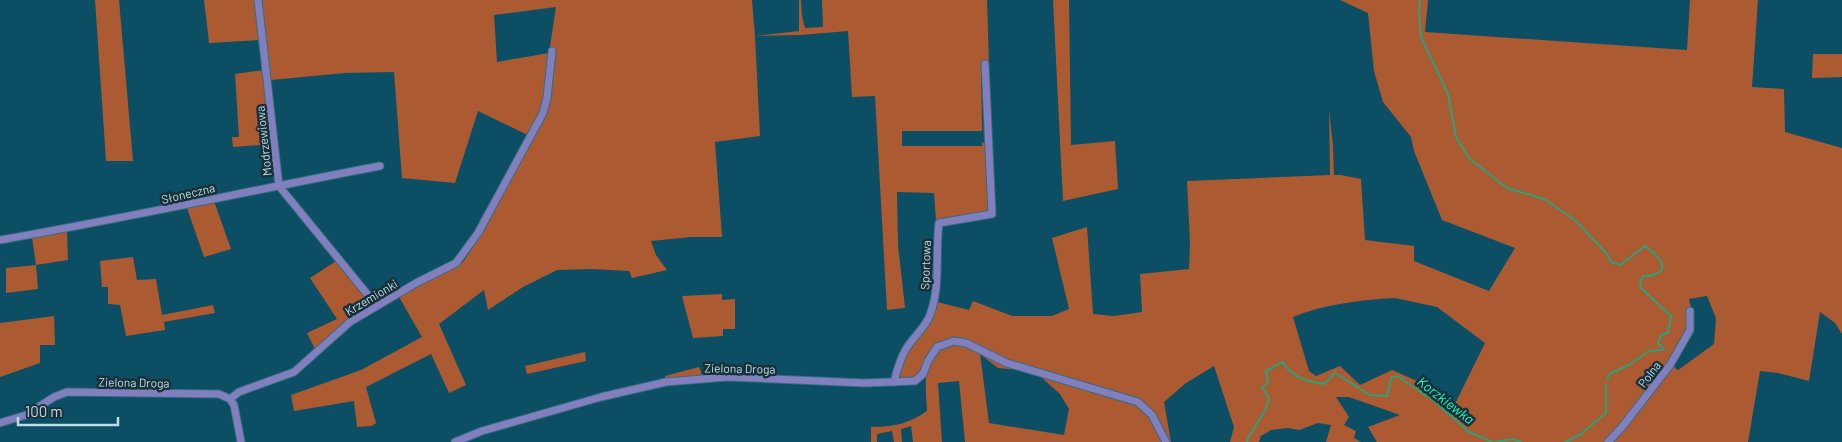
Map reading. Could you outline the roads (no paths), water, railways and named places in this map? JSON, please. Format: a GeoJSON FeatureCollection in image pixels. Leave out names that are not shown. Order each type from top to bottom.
{"type":"FeatureCollection","features":[{"type":"Feature","properties":{"kind":"street","name":"Modrzewiowa"},"geometry":{"type":"LineString","coordinates":[[258,0],[279,186],[377,306]]}},
{"type":"Feature","properties":{"kind":"street","name":"Krzemionki"},"geometry":{"type":"LineString","coordinates":[[230,399],[239,392],[294,372],[350,322],[456,263],[478,233],[542,113],[547,98],[552,51]]}},
{"type":"Feature","properties":{"kind":"street","name":"Sportowa"},"geometry":{"type":"LineString","coordinates":[[894,382],[900,361],[906,349],[924,327],[934,304],[937,289],[936,242],[939,223],[992,214],[985,64]]}},
{"type":"Feature","properties":{"kind":"street","name":"Słoneczna"},"geometry":{"type":"LineString","coordinates":[[0,240],[172,209],[380,166]]}},
{"type":"Feature","properties":{"kind":"street","name":"Polna"},"geometry":{"type":"LineString","coordinates":[[1608,442],[1670,365],[1690,330],[1690,311]]}},
{"type":"Feature","properties":{"kind":"street","name":"Zielona Droga"},"geometry":{"type":"LineString","coordinates":[[455,442],[482,431],[601,397],[666,382],[727,377],[864,383],[915,381],[923,374],[928,361],[937,347],[954,341],[966,343],[1007,363],[1138,402],[1152,415],[1166,442]]}},
{"type":"Feature","properties":{"kind":"street","name":"Zielona Droga"},"geometry":{"type":"LineString","coordinates":[[0,423],[26,415],[54,397],[67,392],[219,394],[230,399]]}},
{"type":"Feature","properties":{"kind":"street"},"geometry":{"type":"LineString","coordinates":[[230,399],[234,406],[241,442]]}},
{"type":"Feature","properties":{"kind":"waterway","name":"Korzkiewka"},"geometry":{"type":"LineString","coordinates":[[1420,0],[1421,37],[1448,94],[1456,137],[1469,158],[1507,188],[1544,199],[1575,220],[1608,255],[1611,262],[1620,265],[1645,246],[1662,263],[1661,271],[1653,275],[1643,276],[1640,283],[1641,288],[1671,316],[1668,333],[1661,335],[1658,344],[1664,348],[1662,350],[1649,351],[1629,365],[1609,374],[1607,380]]}},
{"type":"Feature","properties":{"kind":"waterway","name":"Korzkiewka"},"geometry":{"type":"LineString","coordinates":[[1247,442],[1266,409],[1269,398],[1262,387],[1268,383],[1266,371],[1283,362],[1295,375],[1306,380],[1324,384],[1335,373],[1370,395],[1387,396],[1391,378],[1397,376],[1433,400],[1469,432],[1492,442]]}},
{"type":"Feature","properties":{"kind":"waterway","name":"Korzkiewka"},"geometry":{"type":"LineString","coordinates":[[1565,442],[1581,434],[1606,413],[1606,384]]}},
{"type":"Feature","properties":{"kind":"waterway","name":"Korzkiewka"},"geometry":{"type":"LineString","coordinates":[[1495,442],[1513,439],[1521,442]]}}]}
